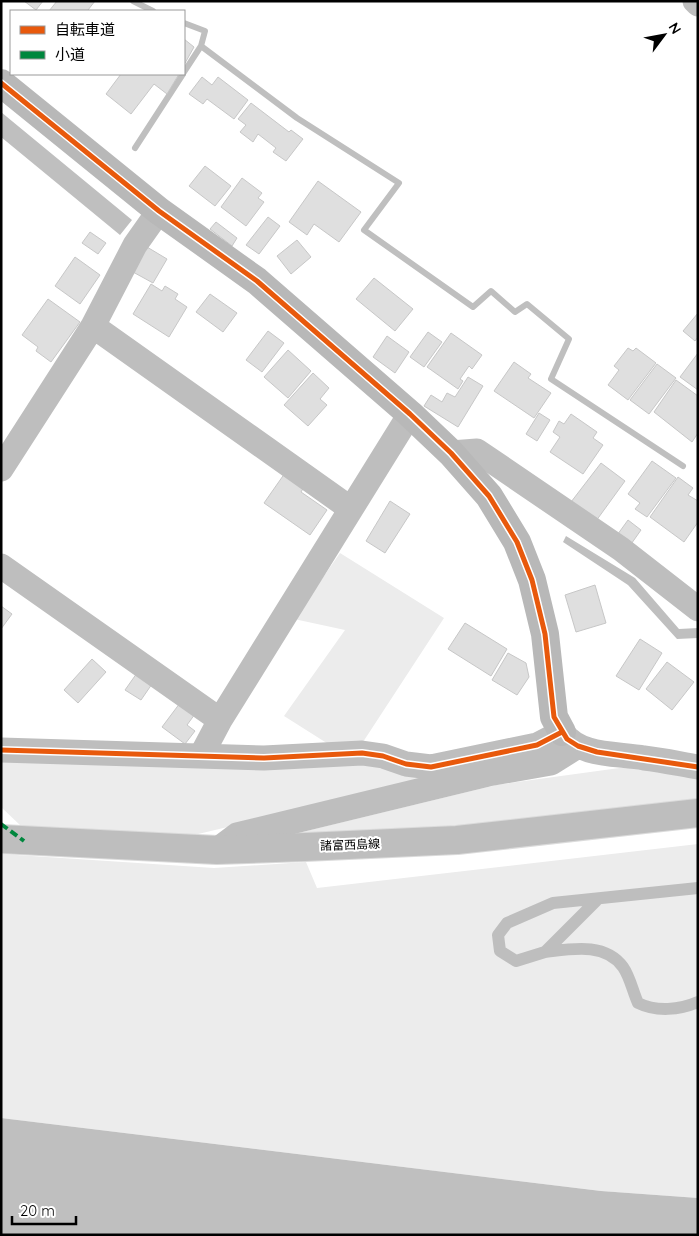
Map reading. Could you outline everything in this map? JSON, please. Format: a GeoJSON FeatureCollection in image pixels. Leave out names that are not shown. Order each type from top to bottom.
{"type":"FeatureCollection","features":[{"type":"Feature","properties":{"kind":"main road","name":"諸富西島線"},"geometry":{"type":"LineString","coordinates":[[1,839],[217,850],[457,840],[698,812]]}},
{"type":"Feature","properties":{"kind":"street"},"geometry":{"type":"LineString","coordinates":[[695,1],[698,4]]}},
{"type":"Feature","properties":{"kind":"street"},"geometry":{"type":"LineString","coordinates":[[1,83],[159,211],[257,281],[410,414],[451,453],[489,496],[520,550],[532,580],[543,625],[554,717],[570,739],[597,752],[698,767]]}},
{"type":"Feature","properties":{"kind":"street"},"geometry":{"type":"LineString","coordinates":[[1,468],[93,326],[134,246],[159,211]]}},
{"type":"Feature","properties":{"kind":"street"},"geometry":{"type":"LineString","coordinates":[[93,326],[350,509]]}},
{"type":"Feature","properties":{"kind":"street"},"geometry":{"type":"LineString","coordinates":[[202,754],[220,720],[410,414]]}},
{"type":"Feature","properties":{"kind":"street"},"geometry":{"type":"LineString","coordinates":[[451,453],[477,451],[621,549],[698,609]]}},
{"type":"Feature","properties":{"kind":"street"},"geometry":{"type":"LineString","coordinates":[[1,566],[220,720]]}},
{"type":"Feature","properties":{"kind":"street"},"geometry":{"type":"LineString","coordinates":[[1,750],[202,754],[264,758],[362,753],[384,756],[406,764],[431,767],[570,739]]}},
{"type":"Feature","properties":{"kind":"street"},"geometry":{"type":"LineString","coordinates":[[217,850],[237,835],[488,774],[551,763],[570,739]]}},
{"type":"Feature","properties":{"kind":"lane"},"geometry":{"type":"LineString","coordinates":[[698,888],[553,903],[508,923],[498,935],[500,951],[516,961],[545,952],[586,948],[611,955],[623,967],[638,1004],[647,1008],[683,1008],[698,1002]]}},
{"type":"Feature","properties":{"kind":"lane"},"geometry":{"type":"LineString","coordinates":[[545,952],[598,898]]}},
{"type":"Feature","properties":{"kind":"shaded area"},"geometry":{"type":"Polygon","coordinates":[[[1,112],[132,220],[120,235],[1,137],[1,112]]]}},
{"type":"Feature","properties":{"kind":"shaded area"},"geometry":{"type":"Polygon","coordinates":[[[566,536],[635,578],[679,629],[698,628],[698,638],[677,639],[628,585],[563,542],[566,536]]]}},
{"type":"Feature","properties":{"kind":"shaded area"},"geometry":{"type":"Polygon","coordinates":[[[340,553],[444,618],[363,742],[333,747],[284,716],[345,630],[294,619],[340,553]]]}},
{"type":"Feature","properties":{"kind":"shaded area"},"geometry":{"type":"Polygon","coordinates":[[[520,757],[194,835],[21,826],[1,807],[1,761],[520,757]]]}},
{"type":"Feature","properties":{"kind":"shaded area"},"geometry":{"type":"Polygon","coordinates":[[[634,766],[698,779],[698,800],[463,828],[269,840],[496,785],[634,766]]]}},
{"type":"Feature","properties":{"kind":"shaded area"},"geometry":{"type":"Polygon","coordinates":[[[698,844],[698,1198],[601,1191],[1,1118],[1,854],[214,868],[306,862],[317,888],[698,844]]]}},
{"type":"Feature","properties":{"kind":"shaded area"},"geometry":{"type":"Polygon","coordinates":[[[1,1118],[601,1191],[698,1198],[698,1235],[1,1235],[1,1118]]]}},
{"type":"Feature","properties":{"kind":"building"},"geometry":{"type":"Polygon","coordinates":[[[24,1],[43,1],[36,10],[24,1]]]}},
{"type":"Feature","properties":{"kind":"building"},"geometry":{"type":"Polygon","coordinates":[[[57,1],[95,1],[88,10],[50,10],[57,1]]]}},
{"type":"Feature","properties":{"kind":"building"},"geometry":{"type":"Polygon","coordinates":[[[185,40],[194,47],[185,63],[185,40]]]}},
{"type":"Feature","properties":{"kind":"building"},"geometry":{"type":"Polygon","coordinates":[[[120,75],[178,75],[167,94],[154,84],[131,114],[106,94],[120,75]]]}},
{"type":"Feature","properties":{"kind":"building"},"geometry":{"type":"Polygon","coordinates":[[[202,77],[212,85],[218,77],[248,100],[234,119],[207,99],[203,104],[189,94],[202,77]]]}},
{"type":"Feature","properties":{"kind":"building"},"geometry":{"type":"Polygon","coordinates":[[[251,103],[289,132],[291,130],[303,139],[286,161],[273,152],[276,148],[258,134],[253,142],[240,132],[246,125],[238,119],[251,103]]]}},
{"type":"Feature","properties":{"kind":"building"},"geometry":{"type":"Polygon","coordinates":[[[205,166],[231,186],[215,206],[189,186],[205,166]]]}},
{"type":"Feature","properties":{"kind":"building"},"geometry":{"type":"Polygon","coordinates":[[[242,178],[262,193],[258,198],[264,202],[246,226],[221,207],[242,178]]]}},
{"type":"Feature","properties":{"kind":"building"},"geometry":{"type":"Polygon","coordinates":[[[318,181],[361,212],[339,242],[314,224],[307,235],[289,222],[318,181]]]}},
{"type":"Feature","properties":{"kind":"building"},"geometry":{"type":"Polygon","coordinates":[[[268,217],[280,226],[259,254],[246,245],[268,217]]]}},
{"type":"Feature","properties":{"kind":"building"},"geometry":{"type":"Polygon","coordinates":[[[216,222],[237,238],[232,246],[210,229],[216,222]]]}},
{"type":"Feature","properties":{"kind":"building"},"geometry":{"type":"Polygon","coordinates":[[[90,232],[106,243],[98,254],[82,243],[90,232]]]}},
{"type":"Feature","properties":{"kind":"building"},"geometry":{"type":"Polygon","coordinates":[[[297,240],[311,257],[291,274],[277,256],[297,240]]]}},
{"type":"Feature","properties":{"kind":"building"},"geometry":{"type":"Polygon","coordinates":[[[147,247],[167,259],[153,283],[133,272],[147,247]]]}},
{"type":"Feature","properties":{"kind":"building"},"geometry":{"type":"Polygon","coordinates":[[[75,257],[100,275],[80,304],[55,286],[75,257]]]}},
{"type":"Feature","properties":{"kind":"building"},"geometry":{"type":"Polygon","coordinates":[[[374,278],[413,309],[395,331],[356,299],[374,278]]]}},
{"type":"Feature","properties":{"kind":"building"},"geometry":{"type":"Polygon","coordinates":[[[151,284],[162,291],[165,286],[178,294],[175,299],[187,307],[169,337],[133,314],[151,284]]]}},
{"type":"Feature","properties":{"kind":"building"},"geometry":{"type":"Polygon","coordinates":[[[210,294],[237,313],[223,332],[196,312],[210,294]]]}},
{"type":"Feature","properties":{"kind":"building"},"geometry":{"type":"Polygon","coordinates":[[[48,299],[80,322],[51,362],[36,351],[38,347],[22,335],[48,299]]]}},
{"type":"Feature","properties":{"kind":"building"},"geometry":{"type":"Polygon","coordinates":[[[698,313],[698,337],[695,341],[683,331],[698,313]]]}},
{"type":"Feature","properties":{"kind":"building"},"geometry":{"type":"Polygon","coordinates":[[[268,331],[284,343],[262,372],[246,360],[268,331]]]}},
{"type":"Feature","properties":{"kind":"building"},"geometry":{"type":"Polygon","coordinates":[[[428,332],[442,342],[424,367],[410,357],[428,332]]]}},
{"type":"Feature","properties":{"kind":"building"},"geometry":{"type":"Polygon","coordinates":[[[451,333],[482,355],[472,369],[469,366],[460,379],[463,381],[458,389],[427,367],[451,333]]]}},
{"type":"Feature","properties":{"kind":"building"},"geometry":{"type":"Polygon","coordinates":[[[387,336],[409,352],[395,373],[373,357],[387,336]]]}},
{"type":"Feature","properties":{"kind":"building"},"geometry":{"type":"Polygon","coordinates":[[[628,348],[633,351],[636,348],[656,363],[628,400],[608,385],[619,370],[614,366],[628,348]]]}},
{"type":"Feature","properties":{"kind":"building"},"geometry":{"type":"Polygon","coordinates":[[[288,350],[311,371],[288,398],[264,377],[288,350]]]}},
{"type":"Feature","properties":{"kind":"building"},"geometry":{"type":"Polygon","coordinates":[[[698,353],[698,390],[680,377],[698,353]]]}},
{"type":"Feature","properties":{"kind":"building"},"geometry":{"type":"Polygon","coordinates":[[[514,362],[531,374],[528,378],[551,393],[534,418],[494,391],[514,362]]]}},
{"type":"Feature","properties":{"kind":"building"},"geometry":{"type":"Polygon","coordinates":[[[657,364],[676,378],[649,414],[630,400],[657,364]]]}},
{"type":"Feature","properties":{"kind":"building"},"geometry":{"type":"Polygon","coordinates":[[[313,373],[329,388],[320,399],[327,405],[308,426],[284,405],[313,373]]]}},
{"type":"Feature","properties":{"kind":"building"},"geometry":{"type":"Polygon","coordinates":[[[468,377],[483,386],[458,427],[424,406],[431,395],[442,402],[447,393],[455,397],[468,377]]]}},
{"type":"Feature","properties":{"kind":"building"},"geometry":{"type":"Polygon","coordinates":[[[676,380],[698,396],[698,433],[692,442],[654,412],[676,380]]]}},
{"type":"Feature","properties":{"kind":"building"},"geometry":{"type":"Polygon","coordinates":[[[539,413],[550,420],[537,441],[526,434],[539,413]]]}},
{"type":"Feature","properties":{"kind":"building"},"geometry":{"type":"Polygon","coordinates":[[[571,414],[597,432],[593,438],[603,445],[583,474],[550,452],[560,437],[553,432],[559,421],[564,424],[571,414]]]}},
{"type":"Feature","properties":{"kind":"building"},"geometry":{"type":"Polygon","coordinates":[[[652,461],[676,478],[647,517],[635,509],[640,503],[628,494],[652,461]]]}},
{"type":"Feature","properties":{"kind":"building"},"geometry":{"type":"Polygon","coordinates":[[[601,463],[625,481],[596,521],[571,502],[601,463]]]}},
{"type":"Feature","properties":{"kind":"building"},"geometry":{"type":"Polygon","coordinates":[[[285,473],[304,487],[301,492],[327,510],[310,535],[264,503],[285,473]]]}},
{"type":"Feature","properties":{"kind":"building"},"geometry":{"type":"Polygon","coordinates":[[[678,477],[693,488],[688,495],[698,501],[698,522],[684,542],[650,517],[678,477]]]}},
{"type":"Feature","properties":{"kind":"building"},"geometry":{"type":"Polygon","coordinates":[[[390,501],[410,514],[385,553],[366,541],[390,501]]]}},
{"type":"Feature","properties":{"kind":"building"},"geometry":{"type":"Polygon","coordinates":[[[628,520],[641,530],[629,547],[615,538],[628,520]]]}},
{"type":"Feature","properties":{"kind":"building"},"geometry":{"type":"Polygon","coordinates":[[[595,585],[606,623],[576,632],[565,595],[595,585]]]}},
{"type":"Feature","properties":{"kind":"building"},"geometry":{"type":"Polygon","coordinates":[[[1,606],[12,614],[1,629],[1,606]]]}},
{"type":"Feature","properties":{"kind":"building"},"geometry":{"type":"Polygon","coordinates":[[[465,623],[507,649],[491,676],[448,649],[465,623]]]}},
{"type":"Feature","properties":{"kind":"building"},"geometry":{"type":"Polygon","coordinates":[[[640,639],[662,653],[639,690],[616,676],[640,639]]]}},
{"type":"Feature","properties":{"kind":"building"},"geometry":{"type":"Polygon","coordinates":[[[508,653],[526,663],[529,677],[517,695],[492,680],[508,653]]]}},
{"type":"Feature","properties":{"kind":"building"},"geometry":{"type":"Polygon","coordinates":[[[92,659],[106,672],[78,703],[64,690],[92,659]]]}},
{"type":"Feature","properties":{"kind":"building"},"geometry":{"type":"Polygon","coordinates":[[[667,662],[694,682],[672,710],[646,689],[667,662]]]}},
{"type":"Feature","properties":{"kind":"building"},"geometry":{"type":"Polygon","coordinates":[[[137,673],[152,684],[141,700],[125,690],[137,673]]]}},
{"type":"Feature","properties":{"kind":"building"},"geometry":{"type":"Polygon","coordinates":[[[180,703],[195,714],[187,725],[195,731],[185,744],[162,727],[180,703]]]}},
{"type":"Feature","properties":{"kind":"waterway"},"geometry":{"type":"LineString","coordinates":[[133,1],[151,10]]}},
{"type":"Feature","properties":{"kind":"waterway"},"geometry":{"type":"LineString","coordinates":[[185,23],[205,31],[201,46]]}},
{"type":"Feature","properties":{"kind":"waterway"},"geometry":{"type":"LineString","coordinates":[[185,70],[201,46],[297,118],[399,183],[364,230],[473,307],[491,291],[515,312],[527,304],[569,339],[551,379],[683,466]]}},
{"type":"Feature","properties":{"kind":"waterway"},"geometry":{"type":"LineString","coordinates":[[135,148],[182,75]]}},
{"type":"Feature","properties":{"kind":"marked path"},"geometry":{"type":"LineString","coordinates":[[1,824],[24,841]]}},
{"type":"Feature","properties":{"kind":"cycle path"},"geometry":{"type":"LineString","coordinates":[[1,83],[159,211],[257,281],[410,414],[451,453],[489,496],[517,542],[532,580],[545,634],[554,717],[567,739],[578,746],[597,752],[698,767]]}},
{"type":"Feature","properties":{"kind":"cycle path"},"geometry":{"type":"LineString","coordinates":[[1,750],[264,758],[362,753],[383,756],[406,764],[431,767],[537,745],[562,732]]}}]}
